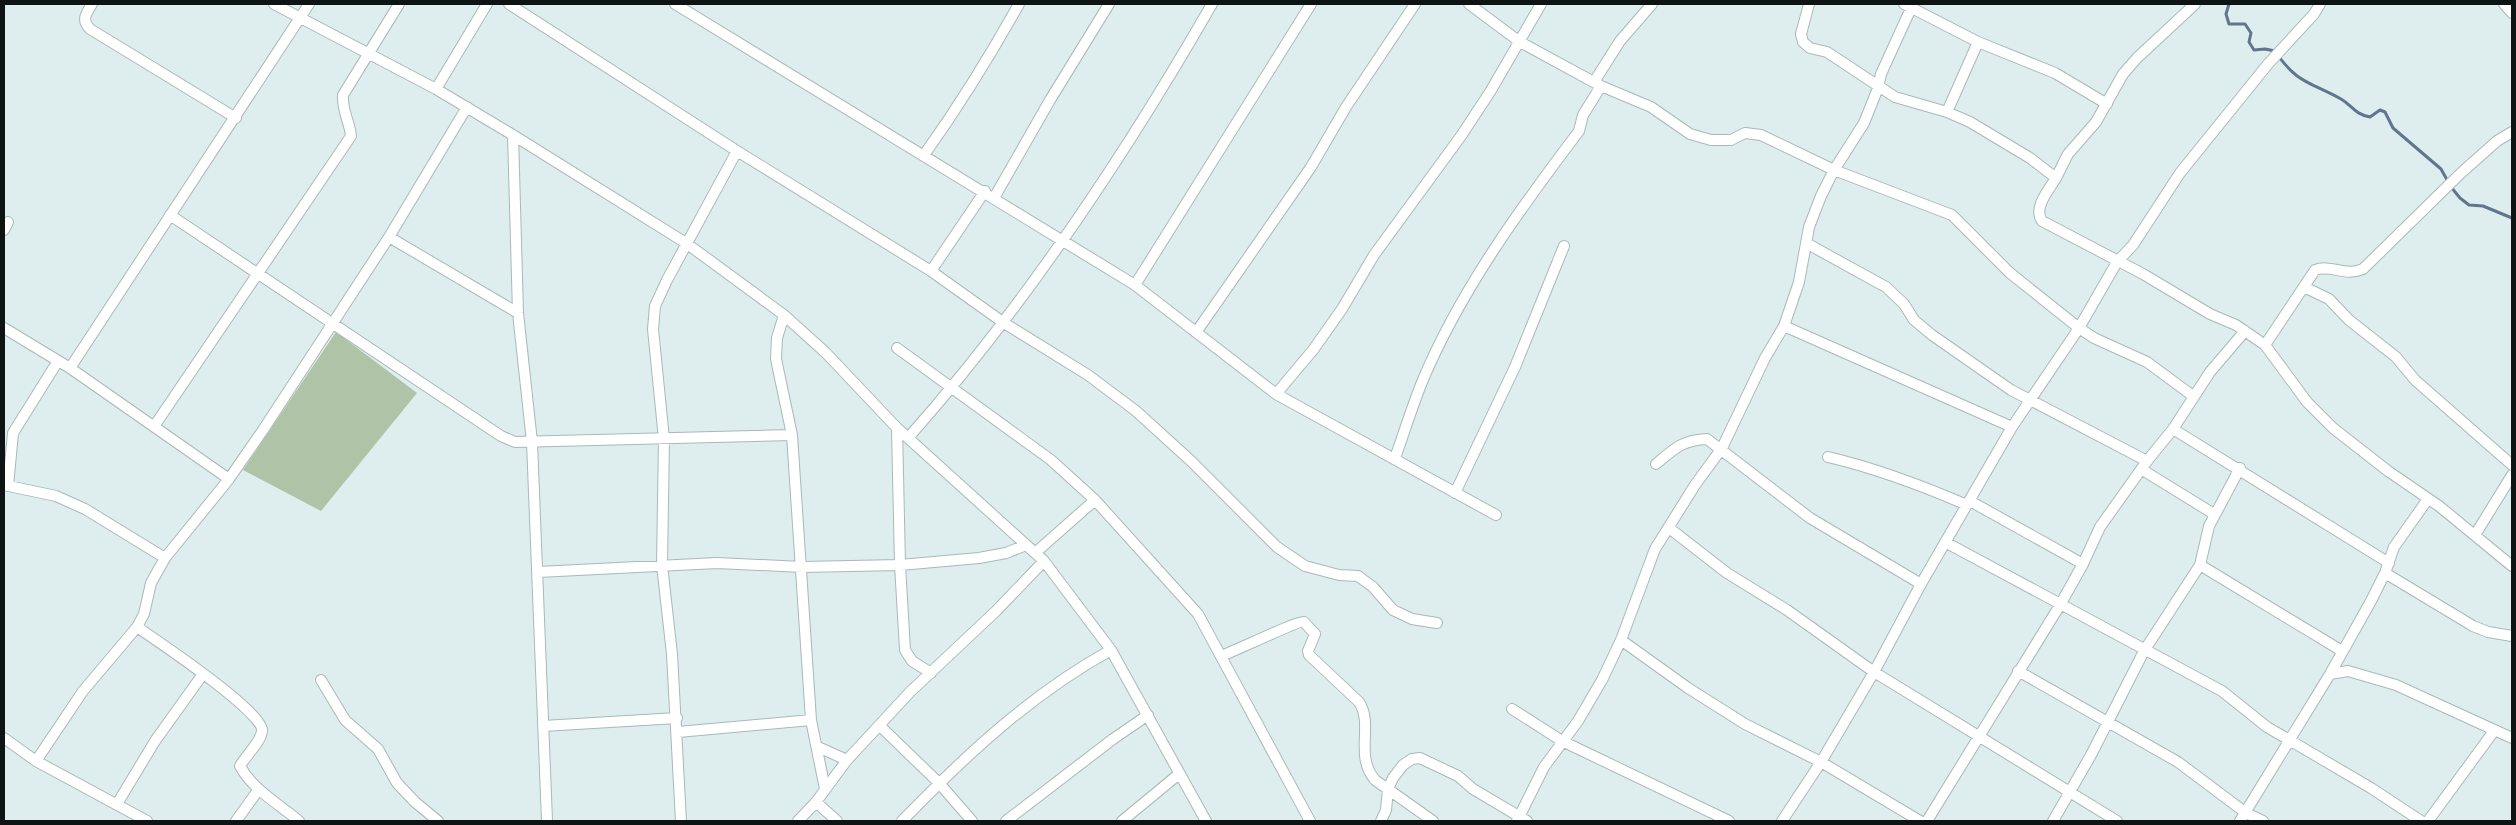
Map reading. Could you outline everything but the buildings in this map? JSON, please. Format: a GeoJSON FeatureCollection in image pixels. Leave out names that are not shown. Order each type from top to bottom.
{"type":"FeatureCollection","features":[{"type":"Feature","properties":{"kind":"street"},"geometry":{"type":"LineString","coordinates":[[92,4],[84,17],[85,24],[90,30],[236,118]]}},
{"type":"Feature","properties":{"kind":"street"},"geometry":{"type":"LineString","coordinates":[[274,4],[369,52],[513,135],[686,243],[784,315],[826,353],[897,428],[1044,560],[1111,650],[1206,821]]}},
{"type":"Feature","properties":{"kind":"street"},"geometry":{"type":"LineString","coordinates":[[70,368],[236,118],[309,4]]}},
{"type":"Feature","properties":{"kind":"street"},"geometry":{"type":"LineString","coordinates":[[155,425],[351,136],[349,122],[342,109],[343,95],[399,4]]}},
{"type":"Feature","properties":{"kind":"street"},"geometry":{"type":"LineString","coordinates":[[436,89],[487,4]]}},
{"type":"Feature","properties":{"kind":"street"},"geometry":{"type":"LineString","coordinates":[[509,4],[737,151],[931,271],[1004,323],[1088,375],[1136,411],[1191,461],[1277,547],[1305,566],[1339,576],[1358,576],[1374,587],[1393,610],[1412,619],[1437,623]]}},
{"type":"Feature","properties":{"kind":"street"},"geometry":{"type":"LineString","coordinates":[[675,4],[1063,239],[1135,285],[1197,331],[1276,394],[1496,515]]}},
{"type":"Feature","properties":{"kind":"street"},"geometry":{"type":"LineString","coordinates":[[924,155],[952,116],[1019,4]]}},
{"type":"Feature","properties":{"kind":"street"},"geometry":{"type":"LineString","coordinates":[[931,271],[990,195],[1110,4]]}},
{"type":"Feature","properties":{"kind":"street"},"geometry":{"type":"LineString","coordinates":[[908,438],[953,388],[1036,281],[1107,174],[1212,4]]}},
{"type":"Feature","properties":{"kind":"street"},"geometry":{"type":"LineString","coordinates":[[1135,285],[1311,4]]}},
{"type":"Feature","properties":{"kind":"street"},"geometry":{"type":"LineString","coordinates":[[1197,331],[1311,167],[1346,107],[1415,4]]}},
{"type":"Feature","properties":{"kind":"street"},"geometry":{"type":"LineString","coordinates":[[1469,4],[1520,42],[1598,84],[1651,107],[1690,134],[1711,140],[1731,140],[1745,133],[1761,135],[1834,170],[1952,215],[2010,273],[2078,328],[2094,338],[2147,362],[2193,396]]}},
{"type":"Feature","properties":{"kind":"street"},"geometry":{"type":"LineString","coordinates":[[1276,394],[1313,350],[1336,317],[1374,255],[1461,136],[1520,42],[1541,4]]}},
{"type":"Feature","properties":{"kind":"street"},"geometry":{"type":"LineString","coordinates":[[1395,458],[1422,382],[1449,326],[1511,223],[1579,131],[1583,115],[1620,41],[1652,4]]}},
{"type":"Feature","properties":{"kind":"street"},"geometry":{"type":"LineString","coordinates":[[1809,4],[1801,34],[1803,42],[1810,48],[1827,52],[1878,88],[1914,104],[1948,112],[1984,130],[2030,158],[2056,178]]}},
{"type":"Feature","properties":{"kind":"street"},"geometry":{"type":"LineString","coordinates":[[2195,4],[2137,58],[2123,74],[2107,104],[2087,133],[2068,154],[2038,209],[2038,215],[2042,221],[2143,274],[2192,304],[2245,331],[2265,345],[2307,402],[2333,428],[2388,471],[2428,498],[2512,566]]}},
{"type":"Feature","properties":{"kind":"street"},"geometry":{"type":"LineString","coordinates":[[1782,821],[1821,762],[1874,672],[1921,584],[2012,427],[2078,328],[2117,262],[2133,245],[2180,173],[2268,64],[2314,14],[2320,4]]}},
{"type":"Feature","properties":{"kind":"street"},"geometry":{"type":"LineString","coordinates":[[2504,4],[2512,13]]}},
{"type":"Feature","properties":{"kind":"street"},"geometry":{"type":"LineString","coordinates":[[1381,821],[1386,810],[1388,790],[1393,778],[1403,765],[1412,758],[1420,758],[1458,776],[1473,789],[1521,820],[1530,793],[1602,680],[1621,640],[1646,570],[1695,485],[1722,448],[1765,358],[1784,326],[1806,256],[1809,227],[1834,170],[1864,123],[1908,5],[1978,42],[2056,73],[2107,104]]}},
{"type":"Feature","properties":{"kind":"street"},"geometry":{"type":"LineString","coordinates":[[1948,112],[1978,42]]}},
{"type":"Feature","properties":{"kind":"street"},"geometry":{"type":"LineString","coordinates":[[36,761],[84,691],[137,627],[144,614],[151,583],[165,558],[229,479],[389,237],[467,107]]}},
{"type":"Feature","properties":{"kind":"street"},"geometry":{"type":"LineString","coordinates":[[2265,345],[2315,270],[2323,267],[2353,274],[2363,269],[2461,173],[2497,141],[2512,132]]}},
{"type":"Feature","properties":{"kind":"street"},"geometry":{"type":"LineString","coordinates":[[513,135],[518,314],[532,442],[547,821]]}},
{"type":"Feature","properties":{"kind":"street"},"geometry":{"type":"LineString","coordinates":[[681,821],[677,718],[662,564],[664,439],[653,329],[655,306],[686,243],[737,151]]}},
{"type":"Feature","properties":{"kind":"street"},"geometry":{"type":"LineString","coordinates":[[170,215],[501,436],[515,442],[792,435]]}},
{"type":"Feature","properties":{"kind":"street"},"geometry":{"type":"LineString","coordinates":[[389,237],[518,314]]}},
{"type":"Feature","properties":{"kind":"street"},"geometry":{"type":"LineString","coordinates":[[1806,243],[1886,287],[1904,304],[1914,320],[1932,335],[2012,390],[2032,399],[2144,465],[2214,514]]}},
{"type":"Feature","properties":{"kind":"street"},"geometry":{"type":"LineString","coordinates":[[1455,493],[1515,367],[1564,246]]}},
{"type":"Feature","properties":{"kind":"street"},"geometry":{"type":"LineString","coordinates":[[2304,287],[2329,299],[2349,320],[2396,357],[2415,380],[2512,465]]}},
{"type":"Feature","properties":{"kind":"street"},"geometry":{"type":"LineString","coordinates":[[784,315],[777,338],[776,359],[792,435],[811,720],[825,789]]}},
{"type":"Feature","properties":{"kind":"street"},"geometry":{"type":"LineString","coordinates":[[1784,326],[2012,427]]}},
{"type":"Feature","properties":{"kind":"street"},"geometry":{"type":"LineString","coordinates":[[4,328],[70,368],[155,425],[229,479]]}},
{"type":"Feature","properties":{"kind":"street"},"geometry":{"type":"LineString","coordinates":[[1927,821],[2060,605],[2083,564],[2100,527],[2144,465],[2173,429],[2210,372],[2245,331]]}},
{"type":"Feature","properties":{"kind":"street"},"geometry":{"type":"LineString","coordinates":[[897,348],[1050,460],[1096,500],[1198,614],[1310,821]]}},
{"type":"Feature","properties":{"kind":"street"},"geometry":{"type":"LineString","coordinates":[[58,361],[18,422],[13,433],[6,485],[56,496],[85,509],[165,558]]}},
{"type":"Feature","properties":{"kind":"street"},"geometry":{"type":"LineString","coordinates":[[897,428],[900,565],[906,650],[912,661],[931,673]]}},
{"type":"Feature","properties":{"kind":"street"},"geometry":{"type":"LineString","coordinates":[[2173,429],[2240,468],[2473,626],[2488,632],[2512,636]]}},
{"type":"Feature","properties":{"kind":"street"},"geometry":{"type":"LineString","coordinates":[[1656,464],[1674,448],[1690,440],[1708,439],[1810,518],[1921,584]]}},
{"type":"Feature","properties":{"kind":"street"},"geometry":{"type":"LineString","coordinates":[[4,465],[10,455]]}},
{"type":"Feature","properties":{"kind":"street"},"geometry":{"type":"LineString","coordinates":[[1828,457],[1850,461],[1969,503],[2083,564]]}},
{"type":"Feature","properties":{"kind":"street"},"geometry":{"type":"LineString","coordinates":[[2053,821],[2109,722],[2144,651],[2200,564],[2209,526],[2214,514],[2240,468]]}},
{"type":"Feature","properties":{"kind":"street"},"geometry":{"type":"LineString","coordinates":[[2475,535],[2512,475]]}},
{"type":"Feature","properties":{"kind":"street"},"geometry":{"type":"LineString","coordinates":[[2243,817],[2288,740],[2330,674],[2387,568],[2394,548],[2428,498]]}},
{"type":"Feature","properties":{"kind":"street"},"geometry":{"type":"LineString","coordinates":[[1036,553],[1096,500]]}},
{"type":"Feature","properties":{"kind":"street"},"geometry":{"type":"LineString","coordinates":[[1669,528],[1727,573],[1787,610],[1874,672],[1979,734],[2116,821]]}},
{"type":"Feature","properties":{"kind":"street"},"geometry":{"type":"LineString","coordinates":[[1945,542],[2144,651],[2222,691],[2267,727],[2371,788],[2420,821]]}},
{"type":"Feature","properties":{"kind":"street"},"geometry":{"type":"LineString","coordinates":[[538,572],[662,564],[743,563],[802,567],[900,565],[979,558],[1006,553],[1026,545]]}},
{"type":"Feature","properties":{"kind":"street"},"geometry":{"type":"LineString","coordinates":[[798,821],[816,802],[847,760],[931,673],[996,611],[1044,560]]}},
{"type":"Feature","properties":{"kind":"street"},"geometry":{"type":"LineString","coordinates":[[2200,564],[2342,651]]}},
{"type":"Feature","properties":{"kind":"street"},"geometry":{"type":"LineString","coordinates":[[1221,656],[1283,630],[1298,621],[1304,622],[1315,634],[1308,650],[1308,655],[1359,702],[1364,710],[1364,762],[1369,773],[1388,790],[1433,821]]}},
{"type":"Feature","properties":{"kind":"street"},"geometry":{"type":"LineString","coordinates":[[137,627],[232,695],[261,723],[262,730],[259,738],[240,766],[244,774],[259,788],[299,821]]}},
{"type":"Feature","properties":{"kind":"street"},"geometry":{"type":"LineString","coordinates":[[1621,640],[1688,688],[1745,724],[1821,762],[1920,821]]}},
{"type":"Feature","properties":{"kind":"street"},"geometry":{"type":"LineString","coordinates":[[902,821],[939,783],[1000,726],[1043,692],[1111,650]]}},
{"type":"Feature","properties":{"kind":"street"},"geometry":{"type":"LineString","coordinates":[[2018,671],[2178,762],[2243,817],[2263,821]]}},
{"type":"Feature","properties":{"kind":"street"},"geometry":{"type":"LineString","coordinates":[[2330,674],[2348,672],[2396,684],[2512,738]]}},
{"type":"Feature","properties":{"kind":"street"},"geometry":{"type":"LineString","coordinates":[[117,804],[155,742],[202,674]]}},
{"type":"Feature","properties":{"kind":"street"},"geometry":{"type":"LineString","coordinates":[[321,680],[345,720],[378,749],[397,783],[415,802],[438,821]]}},
{"type":"Feature","properties":{"kind":"street"},"geometry":{"type":"LineString","coordinates":[[1512,709],[1562,741],[1729,821]]}},
{"type":"Feature","properties":{"kind":"street"},"geometry":{"type":"LineString","coordinates":[[1006,821],[1113,739],[1148,715]]}},
{"type":"Feature","properties":{"kind":"street"},"geometry":{"type":"LineString","coordinates":[[543,726],[677,718]]}},
{"type":"Feature","properties":{"kind":"street"},"geometry":{"type":"LineString","coordinates":[[678,732],[811,720]]}},
{"type":"Feature","properties":{"kind":"street"},"geometry":{"type":"LineString","coordinates":[[880,726],[939,783],[972,821]]}},
{"type":"Feature","properties":{"kind":"street"},"geometry":{"type":"LineString","coordinates":[[2428,821],[2494,730]]}},
{"type":"Feature","properties":{"kind":"street"},"geometry":{"type":"LineString","coordinates":[[4,738],[36,761],[147,821]]}},
{"type":"Feature","properties":{"kind":"street"},"geometry":{"type":"LineString","coordinates":[[818,747],[847,760]]}},
{"type":"Feature","properties":{"kind":"street"},"geometry":{"type":"LineString","coordinates":[[1122,821],[1179,774]]}},
{"type":"Feature","properties":{"kind":"street"},"geometry":{"type":"LineString","coordinates":[[236,821],[259,788]]}},
{"type":"Feature","properties":{"kind":"street"},"geometry":{"type":"LineString","coordinates":[[816,802],[837,821]]}},
{"type":"Feature","properties":{"kind":"green space"},"geometry":{"type":"Polygon","coordinates":[[[336,332],[417,393],[321,511],[243,470],[336,332]]]}},
{"type":"Feature","properties":{"kind":"waterway"},"geometry":{"type":"LineString","coordinates":[[2229,4],[2226,14],[2229,24],[2245,24],[2251,33],[2249,42],[2254,50],[2265,49],[2275,51],[2297,76],[2341,99],[2360,114],[2370,117],[2380,110],[2385,112],[2393,128],[2441,169],[2460,198],[2469,205],[2483,206],[2512,218]]}}]}
